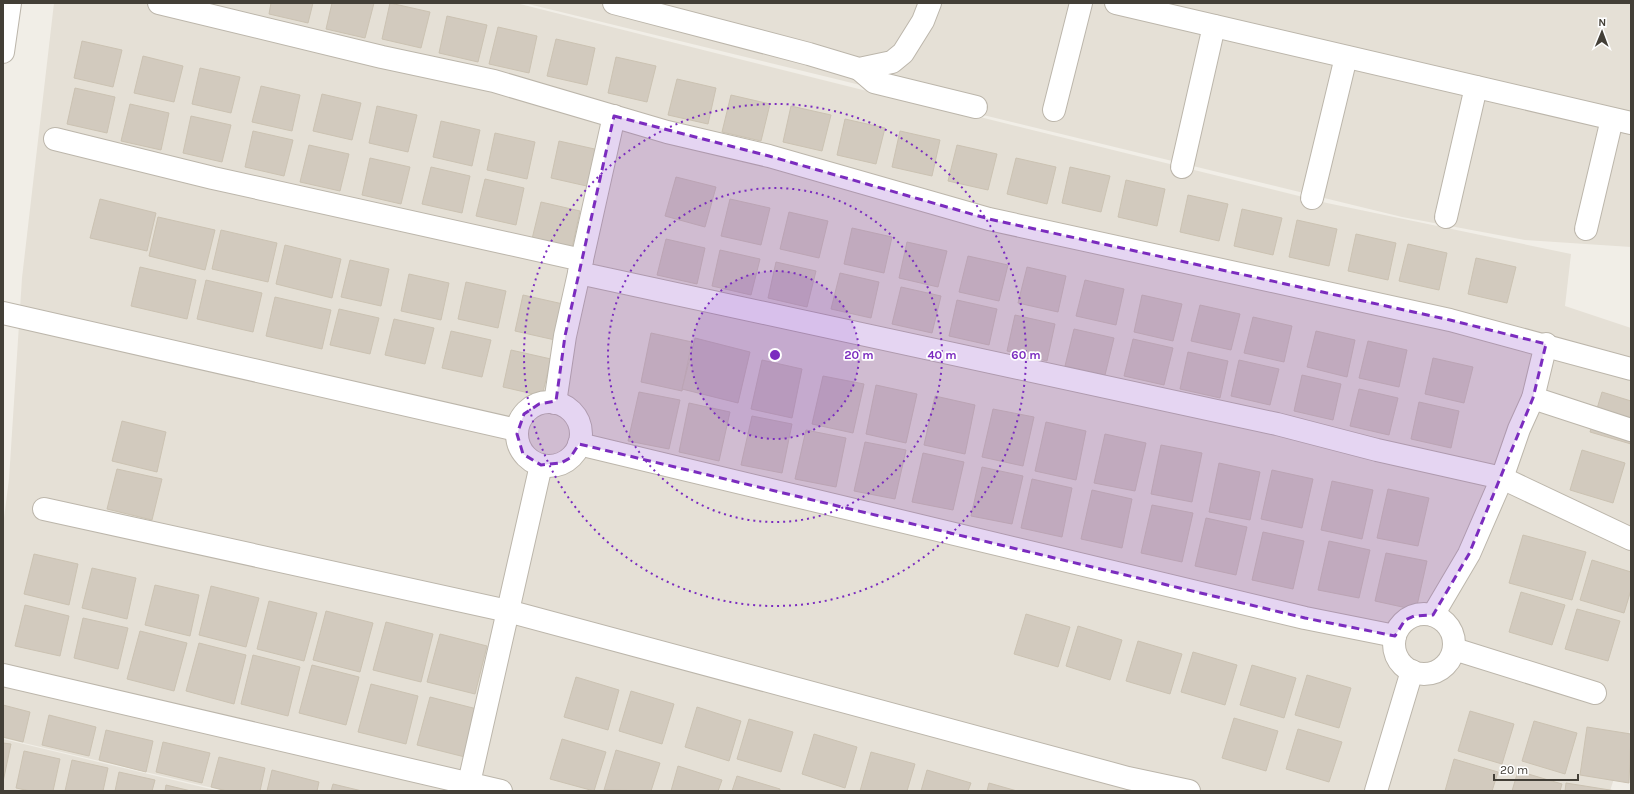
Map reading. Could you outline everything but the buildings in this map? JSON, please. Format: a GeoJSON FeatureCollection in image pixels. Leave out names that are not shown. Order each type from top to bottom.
{"type":"FeatureCollection","features":[{"type":"Feature","properties":{"kind":"street"},"geometry":{"type":"LineString","coordinates":[[3,52],[10,3]]}},
{"type":"Feature","properties":{"kind":"street"},"geometry":{"type":"LineString","coordinates":[[160,3],[382,57],[494,81],[667,132],[769,156],[989,219],[1450,320],[1546,344],[1631,368]]}},
{"type":"Feature","properties":{"kind":"street"},"geometry":{"type":"LineString","coordinates":[[614,3],[808,54],[859,69],[874,82],[976,108]]}},
{"type":"Feature","properties":{"kind":"street"},"geometry":{"type":"LineString","coordinates":[[859,69],[892,62],[904,53],[922,21],[930,3]]}},
{"type":"Feature","properties":{"kind":"street"},"geometry":{"type":"LineString","coordinates":[[1054,110],[1081,3]]}},
{"type":"Feature","properties":{"kind":"street"},"geometry":{"type":"LineString","coordinates":[[1116,3],[1621,121],[1586,229]]}},
{"type":"Feature","properties":{"kind":"street"},"geometry":{"type":"LineString","coordinates":[[1182,166],[1214,26]]}},
{"type":"Feature","properties":{"kind":"street"},"geometry":{"type":"LineString","coordinates":[[1312,198],[1346,57]]}},
{"type":"Feature","properties":{"kind":"street"},"geometry":{"type":"LineString","coordinates":[[1446,217],[1476,87]]}},
{"type":"Feature","properties":{"kind":"street"},"geometry":{"type":"LineString","coordinates":[[555,403],[565,336],[614,116]]}},
{"type":"Feature","properties":{"kind":"street"},"geometry":{"type":"LineString","coordinates":[[56,139],[580,267],[1269,422],[1377,450],[1502,478],[1631,539]]}},
{"type":"Feature","properties":{"kind":"street"},"geometry":{"type":"LineString","coordinates":[[3,313],[517,430]]}},
{"type":"Feature","properties":{"kind":"street"},"geometry":{"type":"LineString","coordinates":[[1433,615],[1469,554],[1502,478],[1519,429],[1533,398],[1546,344]]}},
{"type":"Feature","properties":{"kind":"street"},"geometry":{"type":"LineString","coordinates":[[1533,398],[1631,430]]}},
{"type":"Feature","properties":{"kind":"street"},"geometry":{"type":"LineString","coordinates":[[555,403],[567,408],[578,422],[580,431],[579,444],[570,458],[561,463],[551,466],[541,465],[531,461],[523,454],[518,444],[517,430],[524,414],[531,408],[539,404],[555,403]]}},
{"type":"Feature","properties":{"kind":"street"},"geometry":{"type":"LineString","coordinates":[[579,444],[1305,618],[1395,636]]}},
{"type":"Feature","properties":{"kind":"street"},"geometry":{"type":"LineString","coordinates":[[469,783],[541,465]]}},
{"type":"Feature","properties":{"kind":"street"},"geometry":{"type":"LineString","coordinates":[[44,509],[508,611],[1128,778],[1189,791]]}},
{"type":"Feature","properties":{"kind":"street"},"geometry":{"type":"LineString","coordinates":[[1433,615],[1448,624],[1452,632],[1454,649],[1451,658],[1438,670],[1430,673],[1412,671],[1400,661],[1394,645],[1395,636],[1402,624],[1414,616],[1433,615]]}},
{"type":"Feature","properties":{"kind":"street"},"geometry":{"type":"LineString","coordinates":[[1454,649],[1595,693]]}},
{"type":"Feature","properties":{"kind":"street"},"geometry":{"type":"LineString","coordinates":[[1376,791],[1412,671]]}},
{"type":"Feature","properties":{"kind":"street"},"geometry":{"type":"LineString","coordinates":[[3,675],[501,791]]}},
{"type":"Feature","properties":{"kind":"highlighted area"},"geometry":{"type":"Polygon","coordinates":[[[614,116],[769,156],[989,219],[1450,320],[1546,344],[1533,398],[1469,554],[1433,615],[1414,616],[1405,620],[1395,636],[1305,618],[579,444],[570,458],[561,463],[541,465],[523,454],[517,434],[524,414],[539,404],[556,401],[565,336],[614,116]]]}},
{"type":"Feature","properties":{"kind":"shaded area"},"geometry":{"type":"Polygon","coordinates":[[[54,3],[516,3],[863,90],[976,116],[1327,203],[1571,254],[1565,306],[1631,328],[1631,726],[1610,791],[225,791],[3,738],[3,526],[9,479],[22,278],[54,3]]]}},
{"type":"Feature","properties":{"kind":"shaded area"},"geometry":{"type":"Polygon","coordinates":[[[524,3],[1631,3],[1631,247],[1525,240],[1402,217],[524,3]]]}},
{"type":"Feature","properties":{"kind":"shaded area"},"geometry":{"type":"Polygon","coordinates":[[[3,739],[219,791],[3,791],[3,739]]]}}]}
